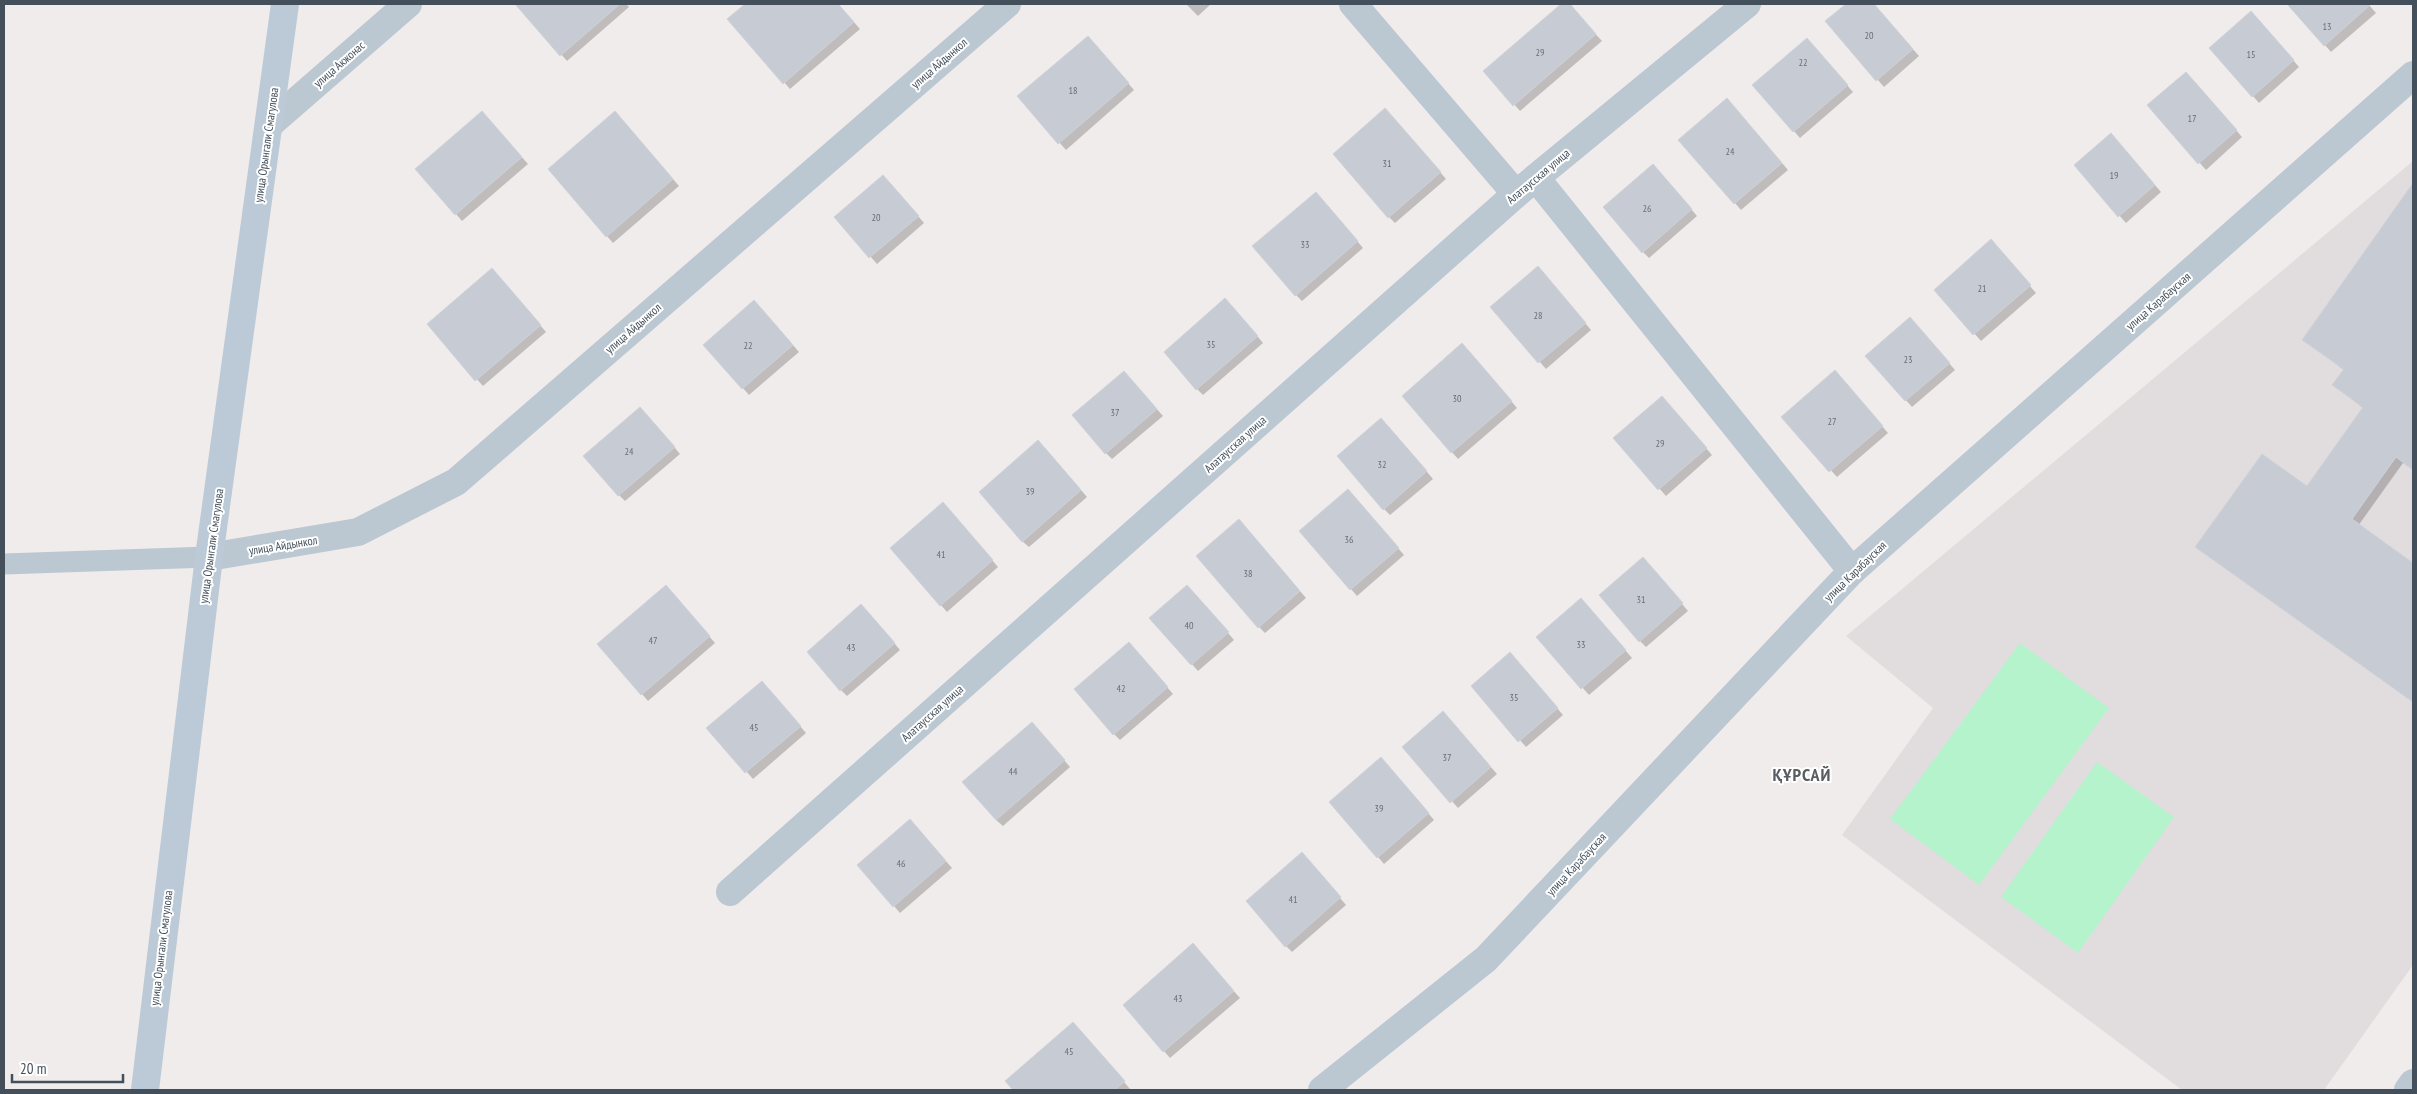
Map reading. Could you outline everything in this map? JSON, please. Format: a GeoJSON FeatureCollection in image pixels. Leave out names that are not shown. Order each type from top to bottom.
{"type":"FeatureCollection","features":[{"type":"Feature","properties":{"kind":"main road","name":"улица Орынгали Смагулова"},"geometry":{"type":"LineString","coordinates":[[145,1090],[154,1000],[209,557],[286,4]]}},
{"type":"Feature","properties":{"kind":"street","name":"улица Акжонас"},"geometry":{"type":"LineString","coordinates":[[270,124],[408,4]]}},
{"type":"Feature","properties":{"kind":"street","name":"улица Айдынкол"},"geometry":{"type":"LineString","coordinates":[[209,557],[358,532],[456,482],[1007,4]]}},
{"type":"Feature","properties":{"kind":"street"},"geometry":{"type":"LineString","coordinates":[[1353,4],[1526,186],[1852,571]]}},
{"type":"Feature","properties":{"kind":"street","name":"Алатаусская улица"},"geometry":{"type":"LineString","coordinates":[[730,892],[1526,186],[1747,4]]}},
{"type":"Feature","properties":{"kind":"street","name":"улица Карабауская"},"geometry":{"type":"LineString","coordinates":[[1322,1090],[1486,960],[1852,571],[2413,75]]}},
{"type":"Feature","properties":{"kind":"street"},"geometry":{"type":"LineString","coordinates":[[2408,1090],[2413,1083]]}},
{"type":"Feature","properties":{"kind":"lane"},"geometry":{"type":"LineString","coordinates":[[4,564],[209,557]]}},
{"type":"Feature","properties":{"kind":"shaded area"},"geometry":{"type":"Polygon","coordinates":[[[2413,161],[2413,965],[2324,1090],[2182,1090],[1842,835],[1933,708],[1846,636],[2413,161]]]}},
{"type":"Feature","properties":{"kind":"green space"},"geometry":{"type":"Polygon","coordinates":[[[2020,643],[2109,708],[1979,885],[1890,819],[2020,643]]]}},
{"type":"Feature","properties":{"kind":"green space"},"geometry":{"type":"Polygon","coordinates":[[[2097,762],[2174,817],[2078,953],[2001,897],[2097,762]]]}},
{"type":"Feature","properties":{"kind":"building"},"geometry":{"type":"Polygon","coordinates":[[[515,4],[620,4],[560,56],[515,4]]]}},
{"type":"Feature","properties":{"kind":"building"},"geometry":{"type":"Polygon","coordinates":[[[745,4],[838,4],[854,22],[783,84],[727,19],[745,4]]]}},
{"type":"Feature","properties":{"kind":"building"},"geometry":{"type":"Polygon","coordinates":[[[1561,4],[1570,4],[1596,34],[1513,106],[1483,71],[1561,4]]]}},
{"type":"Feature","properties":{"kind":"building"},"geometry":{"type":"Polygon","coordinates":[[[1846,4],[1874,4],[1913,49],[1876,81],[1825,21],[1846,4]]]}},
{"type":"Feature","properties":{"kind":"building"},"geometry":{"type":"Polygon","coordinates":[[[2287,4],[2369,4],[2370,5],[2324,46],[2287,4]]]}},
{"type":"Feature","properties":{"kind":"building"},"geometry":{"type":"Polygon","coordinates":[[[2251,11],[2294,60],[2252,97],[2209,48],[2251,11]]]}},
{"type":"Feature","properties":{"kind":"building"},"geometry":{"type":"Polygon","coordinates":[[[1088,36],[1129,83],[1058,144],[1017,96],[1088,36]]]}},
{"type":"Feature","properties":{"kind":"building"},"geometry":{"type":"Polygon","coordinates":[[[1807,38],[1848,85],[1793,132],[1752,85],[1807,38]]]}},
{"type":"Feature","properties":{"kind":"building"},"geometry":{"type":"Polygon","coordinates":[[[2186,72],[2237,130],[2198,164],[2147,105],[2186,72]]]}},
{"type":"Feature","properties":{"kind":"building"},"geometry":{"type":"Polygon","coordinates":[[[1727,98],[1782,163],[1734,204],[1678,140],[1727,98]]]}},
{"type":"Feature","properties":{"kind":"building"},"geometry":{"type":"Polygon","coordinates":[[[1385,108],[1441,172],[1388,218],[1333,154],[1385,108]]]}},
{"type":"Feature","properties":{"kind":"building"},"geometry":{"type":"Polygon","coordinates":[[[482,111],[522,157],[455,215],[415,169],[482,111]]]}},
{"type":"Feature","properties":{"kind":"building"},"geometry":{"type":"Polygon","coordinates":[[[615,111],[673,179],[606,237],[548,169],[615,111]]]}},
{"type":"Feature","properties":{"kind":"building"},"geometry":{"type":"Polygon","coordinates":[[[2111,133],[2155,185],[2118,217],[2074,165],[2111,133]]]}},
{"type":"Feature","properties":{"kind":"building"},"geometry":{"type":"Polygon","coordinates":[[[1653,164],[1692,209],[1642,253],[1603,207],[1653,164]]]}},
{"type":"Feature","properties":{"kind":"building"},"geometry":{"type":"Polygon","coordinates":[[[883,175],[919,216],[869,258],[834,217],[883,175]]]}},
{"type":"Feature","properties":{"kind":"building"},"geometry":{"type":"Polygon","coordinates":[[[2413,183],[2413,470],[2396,457],[2352,519],[2413,563],[2413,702],[2195,547],[2262,454],[2307,486],[2363,407],[2332,385],[2344,369],[2302,340],[2413,183]]]}},
{"type":"Feature","properties":{"kind":"building"},"geometry":{"type":"Polygon","coordinates":[[[1316,192],[1358,241],[1295,296],[1252,246],[1316,192]]]}},
{"type":"Feature","properties":{"kind":"building"},"geometry":{"type":"Polygon","coordinates":[[[1991,239],[2031,285],[1973,335],[1934,290],[1991,239]]]}},
{"type":"Feature","properties":{"kind":"building"},"geometry":{"type":"Polygon","coordinates":[[[1538,266],[1586,323],[1538,363],[1490,307],[1538,266]]]}},
{"type":"Feature","properties":{"kind":"building"},"geometry":{"type":"Polygon","coordinates":[[[492,268],[541,325],[475,381],[427,324],[492,268]]]}},
{"type":"Feature","properties":{"kind":"building"},"geometry":{"type":"Polygon","coordinates":[[[1225,298],[1258,336],[1196,390],[1164,352],[1225,298]]]}},
{"type":"Feature","properties":{"kind":"building"},"geometry":{"type":"Polygon","coordinates":[[[754,300],[793,345],[742,389],[703,345],[754,300]]]}},
{"type":"Feature","properties":{"kind":"building"},"geometry":{"type":"Polygon","coordinates":[[[1910,317],[1950,363],[1905,401],[1865,356],[1910,317]]]}},
{"type":"Feature","properties":{"kind":"building"},"geometry":{"type":"Polygon","coordinates":[[[1462,343],[1512,401],[1451,453],[1402,396],[1462,343]]]}},
{"type":"Feature","properties":{"kind":"building"},"geometry":{"type":"Polygon","coordinates":[[[1835,370],[1883,426],[1829,472],[1781,417],[1835,370]]]}},
{"type":"Feature","properties":{"kind":"building"},"geometry":{"type":"Polygon","coordinates":[[[1124,371],[1157,409],[1105,454],[1072,415],[1124,371]]]}},
{"type":"Feature","properties":{"kind":"building"},"geometry":{"type":"Polygon","coordinates":[[[1662,396],[1707,448],[1658,490],[1613,438],[1662,396]]]}},
{"type":"Feature","properties":{"kind":"building"},"geometry":{"type":"Polygon","coordinates":[[[640,407],[675,447],[618,496],[583,456],[640,407]]]}},
{"type":"Feature","properties":{"kind":"building"},"geometry":{"type":"Polygon","coordinates":[[[1381,418],[1427,471],[1383,510],[1337,456],[1381,418]]]}},
{"type":"Feature","properties":{"kind":"building"},"geometry":{"type":"Polygon","coordinates":[[[1038,440],[1081,490],[1022,542],[979,492],[1038,440]]]}},
{"type":"Feature","properties":{"kind":"building"},"geometry":{"type":"Polygon","coordinates":[[[1348,489],[1399,548],[1350,590],[1299,531],[1348,489]]]}},
{"type":"Feature","properties":{"kind":"building"},"geometry":{"type":"Polygon","coordinates":[[[943,502],[993,560],[940,606],[890,548],[943,502]]]}},
{"type":"Feature","properties":{"kind":"building"},"geometry":{"type":"Polygon","coordinates":[[[1239,519],[1300,591],[1258,628],[1196,556],[1239,519]]]}},
{"type":"Feature","properties":{"kind":"building"},"geometry":{"type":"Polygon","coordinates":[[[1643,557],[1683,603],[1639,642],[1599,595],[1643,557]]]}},
{"type":"Feature","properties":{"kind":"building"},"geometry":{"type":"Polygon","coordinates":[[[666,585],[710,636],[641,695],[597,644],[666,585]]]}},
{"type":"Feature","properties":{"kind":"building"},"geometry":{"type":"Polygon","coordinates":[[[1187,585],[1229,632],[1191,665],[1149,618],[1187,585]]]}},
{"type":"Feature","properties":{"kind":"building"},"geometry":{"type":"Polygon","coordinates":[[[1581,598],[1626,650],[1581,689],[1536,637],[1581,598]]]}},
{"type":"Feature","properties":{"kind":"building"},"geometry":{"type":"Polygon","coordinates":[[[861,604],[895,643],[840,691],[807,652],[861,604]]]}},
{"type":"Feature","properties":{"kind":"building"},"geometry":{"type":"Polygon","coordinates":[[[1129,642],[1168,687],[1113,735],[1074,689],[1129,642]]]}},
{"type":"Feature","properties":{"kind":"building"},"geometry":{"type":"Polygon","coordinates":[[[1510,652],[1558,708],[1518,742],[1471,686],[1510,652]]]}},
{"type":"Feature","properties":{"kind":"building"},"geometry":{"type":"Polygon","coordinates":[[[762,681],[801,726],[745,773],[706,728],[762,681]]]}},
{"type":"Feature","properties":{"kind":"building"},"geometry":{"type":"Polygon","coordinates":[[[1443,711],[1491,767],[1450,803],[1402,747],[1443,711]]]}},
{"type":"Feature","properties":{"kind":"building"},"geometry":{"type":"Polygon","coordinates":[[[1032,722],[1065,760],[996,820],[962,782],[1032,722]]]}},
{"type":"Feature","properties":{"kind":"building"},"geometry":{"type":"Polygon","coordinates":[[[1381,757],[1429,813],[1377,858],[1329,802],[1381,757]]]}},
{"type":"Feature","properties":{"kind":"building"},"geometry":{"type":"Polygon","coordinates":[[[910,819],[946,861],[893,907],[857,865],[910,819]]]}},
{"type":"Feature","properties":{"kind":"building"},"geometry":{"type":"Polygon","coordinates":[[[1302,852],[1341,897],[1285,947],[1246,901],[1302,852]]]}},
{"type":"Feature","properties":{"kind":"building"},"geometry":{"type":"Polygon","coordinates":[[[1193,943],[1234,991],[1163,1052],[1123,1005],[1193,943]]]}},
{"type":"Feature","properties":{"kind":"building"},"geometry":{"type":"Polygon","coordinates":[[[1073,1022],[1125,1081],[1115,1090],[1013,1090],[1005,1081],[1073,1022]]]}},
{"type":"Feature","properties":{"kind":"district","name":"ҚҰРСАЙ"},"geometry":{"type":"Point","coordinates":[1802,774]}}]}
